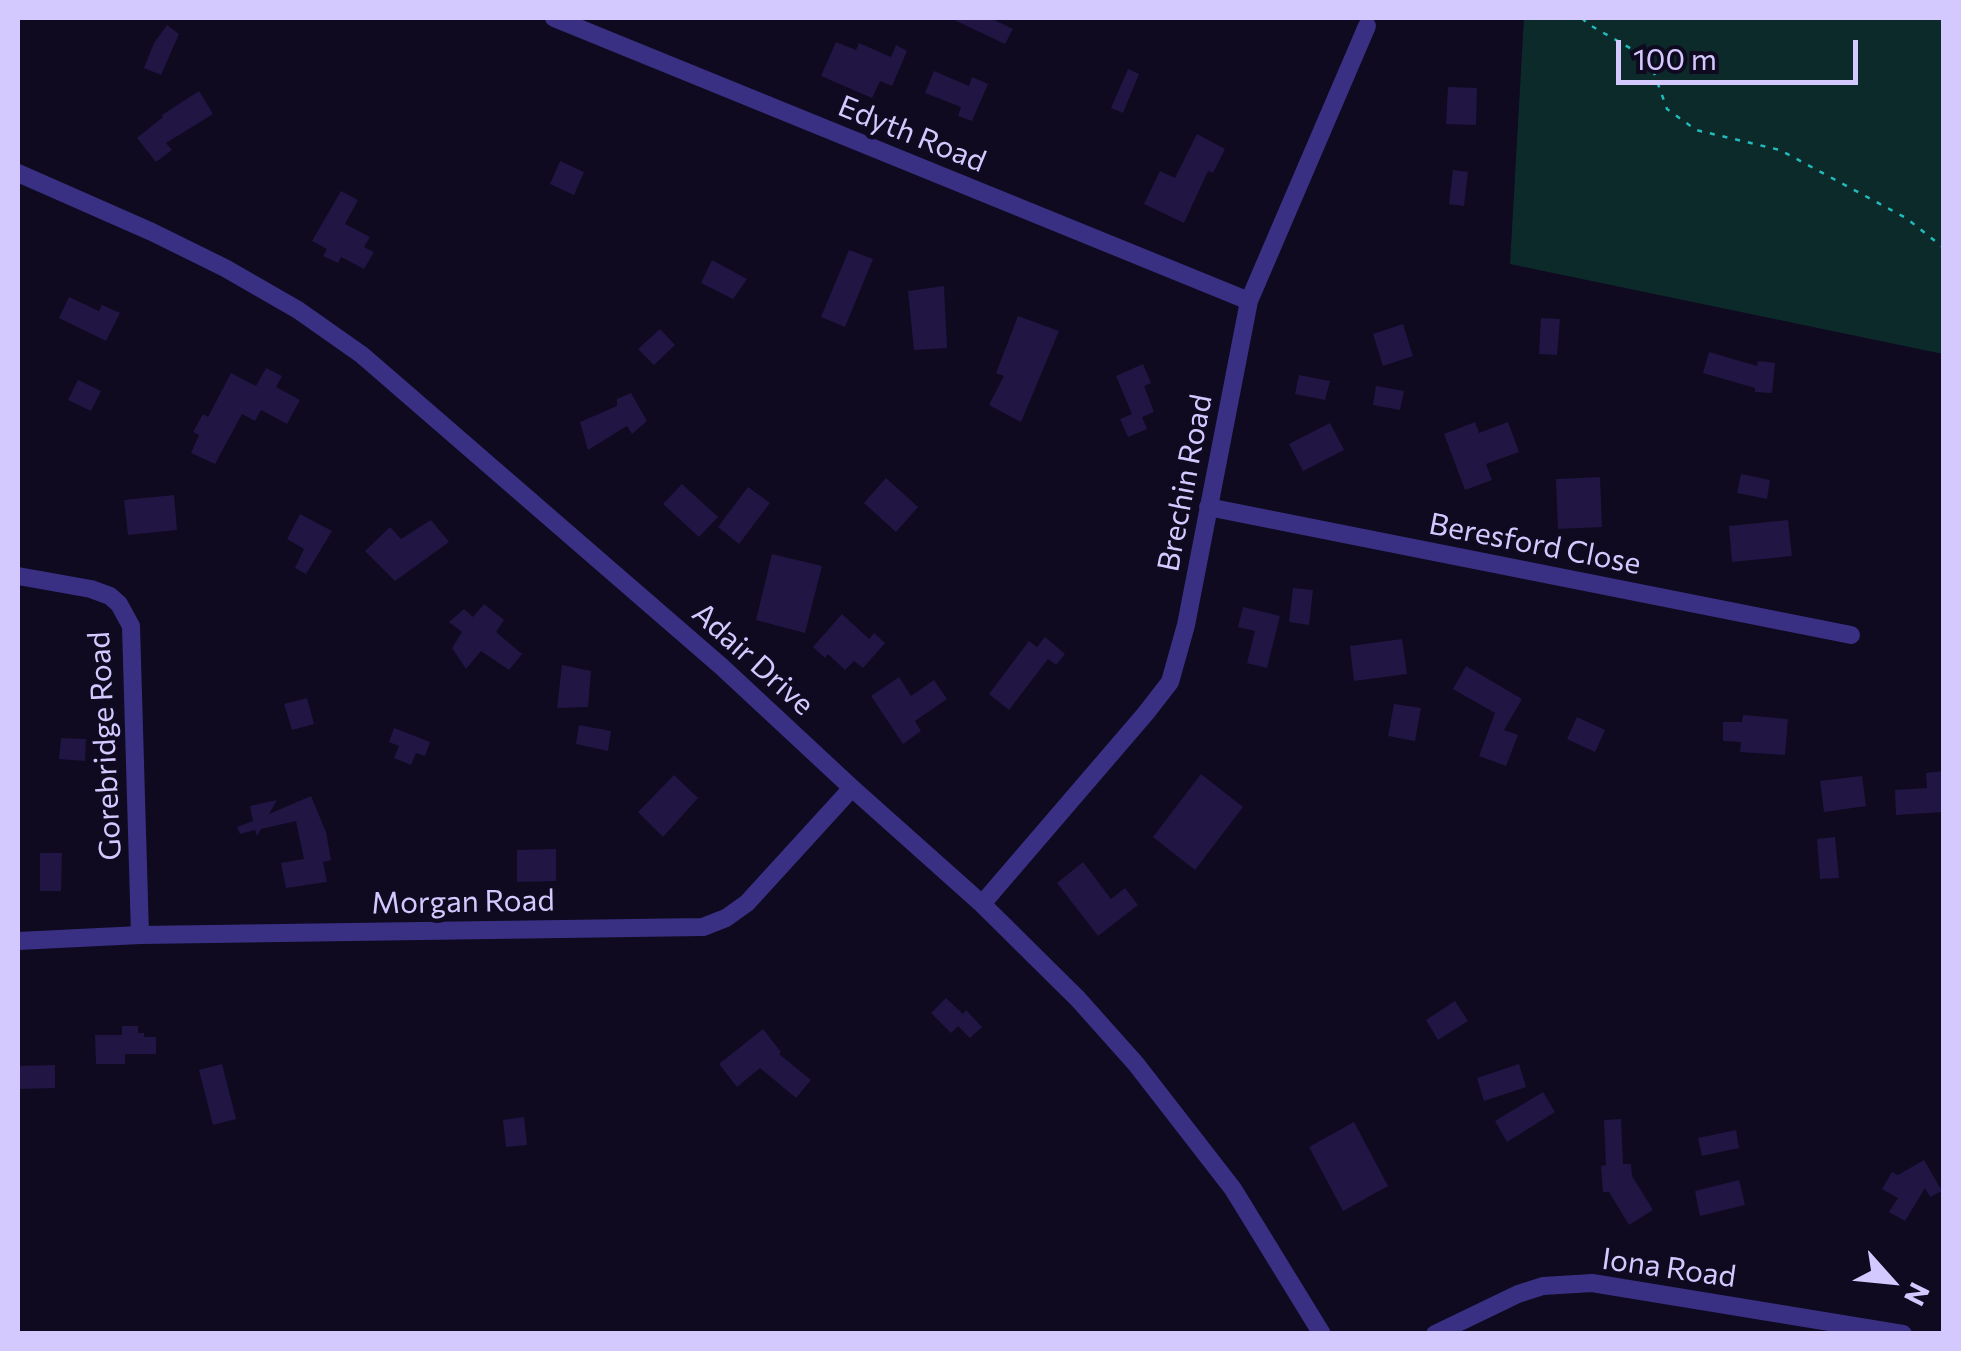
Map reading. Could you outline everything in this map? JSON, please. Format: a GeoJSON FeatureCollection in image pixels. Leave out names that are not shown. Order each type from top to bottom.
{"type":"FeatureCollection","features":[{"type":"Feature","properties":{"kind":"street","name":"Edyth Road"},"geometry":{"type":"LineString","coordinates":[[554,18],[1249,301]]}},
{"type":"Feature","properties":{"kind":"street","name":"Brechin Road"},"geometry":{"type":"LineString","coordinates":[[982,904],[1170,682],[1186,624],[1249,301],[1367,26]]}},
{"type":"Feature","properties":{"kind":"street","name":"Adair Drive"},"geometry":{"type":"LineString","coordinates":[[18,173],[225,268],[298,310],[362,354],[722,666],[982,904],[1078,999],[1136,1064],[1233,1189],[1322,1334]]}},
{"type":"Feature","properties":{"kind":"street","name":"Beresford Close"},"geometry":{"type":"LineString","coordinates":[[1208,507],[1851,635]]}},
{"type":"Feature","properties":{"kind":"street","name":"Gorebridge Road"},"geometry":{"type":"LineString","coordinates":[[18,576],[92,589],[110,596],[131,626],[140,935]]}},
{"type":"Feature","properties":{"kind":"street","name":"Morgan Road"},"geometry":{"type":"LineString","coordinates":[[18,941],[140,935],[702,926],[726,918],[747,903],[852,788]]}},
{"type":"Feature","properties":{"kind":"street","name":"Iona Road"},"geometry":{"type":"LineString","coordinates":[[1435,1334],[1518,1294],[1543,1286],[1592,1283],[1804,1325],[1903,1334]]}},
{"type":"Feature","properties":{"kind":"path"},"geometry":{"type":"LineString","coordinates":[[1582,18],[1649,59],[1667,108],[1696,130],[1780,150],[1906,218],[1944,248]]}},
{"type":"Feature","properties":{"kind":"green space"},"geometry":{"type":"Polygon","coordinates":[[[1524,18],[1943,18],[1943,354],[1510,264],[1524,18]]]}},
{"type":"Feature","properties":{"kind":"building"},"geometry":{"type":"Polygon","coordinates":[[[950,18],[990,18],[1013,29],[1005,44],[950,18]]]}},
{"type":"Feature","properties":{"kind":"building"},"geometry":{"type":"Polygon","coordinates":[[[167,25],[179,34],[161,75],[144,68],[167,25]]]}},
{"type":"Feature","properties":{"kind":"building"},"geometry":{"type":"Polygon","coordinates":[[[836,42],[856,50],[859,43],[891,57],[896,45],[907,51],[892,86],[880,81],[872,98],[821,76],[836,42]]]}},
{"type":"Feature","properties":{"kind":"building"},"geometry":{"type":"Polygon","coordinates":[[[1128,69],[1139,74],[1123,113],[1111,108],[1128,69]]]}},
{"type":"Feature","properties":{"kind":"building"},"geometry":{"type":"Polygon","coordinates":[[[934,71],[969,86],[972,77],[988,84],[972,121],[958,116],[961,107],[925,93],[934,71]]]}},
{"type":"Feature","properties":{"kind":"building"},"geometry":{"type":"Polygon","coordinates":[[[1448,87],[1477,88],[1476,125],[1446,124],[1448,87]]]}},
{"type":"Feature","properties":{"kind":"building"},"geometry":{"type":"Polygon","coordinates":[[[199,91],[213,114],[166,143],[172,150],[156,162],[137,138],[162,115],[199,91]]]}},
{"type":"Feature","properties":{"kind":"building"},"geometry":{"type":"Polygon","coordinates":[[[1197,134],[1225,149],[1213,173],[1208,171],[1184,223],[1144,204],[1160,171],[1175,178],[1197,134]]]}},
{"type":"Feature","properties":{"kind":"building"},"geometry":{"type":"Polygon","coordinates":[[[560,161],[584,172],[574,195],[550,184],[560,161]]]}},
{"type":"Feature","properties":{"kind":"building"},"geometry":{"type":"Polygon","coordinates":[[[1453,170],[1468,172],[1464,206],[1449,204],[1453,170]]]}},
{"type":"Feature","properties":{"kind":"building"},"geometry":{"type":"Polygon","coordinates":[[[341,191],[358,200],[345,224],[370,237],[364,247],[374,252],[364,269],[341,257],[338,263],[323,256],[327,249],[312,241],[341,191]]]}},
{"type":"Feature","properties":{"kind":"building"},"geometry":{"type":"Polygon","coordinates":[[[849,250],[873,259],[845,327],[821,317],[849,250]]]}},
{"type":"Feature","properties":{"kind":"building"},"geometry":{"type":"Polygon","coordinates":[[[712,260],[747,279],[733,299],[701,283],[712,260]]]}},
{"type":"Feature","properties":{"kind":"building"},"geometry":{"type":"Polygon","coordinates":[[[944,286],[947,348],[914,350],[908,291],[944,286]]]}},
{"type":"Feature","properties":{"kind":"building"},"geometry":{"type":"Polygon","coordinates":[[[69,297],[99,311],[102,305],[120,313],[106,341],[59,318],[69,297]]]}},
{"type":"Feature","properties":{"kind":"building"},"geometry":{"type":"Polygon","coordinates":[[[1018,316],[1059,331],[1021,422],[989,405],[1004,376],[996,373],[1018,316]]]}},
{"type":"Feature","properties":{"kind":"building"},"geometry":{"type":"Polygon","coordinates":[[[1541,318],[1560,319],[1557,355],[1539,354],[1541,318]]]}},
{"type":"Feature","properties":{"kind":"building"},"geometry":{"type":"Polygon","coordinates":[[[1403,324],[1413,356],[1383,366],[1373,334],[1403,324]]]}},
{"type":"Feature","properties":{"kind":"building"},"geometry":{"type":"Polygon","coordinates":[[[660,329],[675,345],[654,365],[638,349],[660,329]]]}},
{"type":"Feature","properties":{"kind":"building"},"geometry":{"type":"Polygon","coordinates":[[[1709,352],[1757,366],[1758,361],[1775,363],[1772,393],[1755,392],[1755,388],[1703,373],[1709,352]]]}},
{"type":"Feature","properties":{"kind":"building"},"geometry":{"type":"Polygon","coordinates":[[[1143,364],[1151,383],[1144,386],[1154,412],[1142,417],[1147,429],[1128,437],[1120,419],[1132,414],[1116,376],[1143,364]]]}},
{"type":"Feature","properties":{"kind":"building"},"geometry":{"type":"Polygon","coordinates":[[[266,368],[282,376],[276,387],[300,400],[287,424],[261,410],[255,421],[242,414],[215,464],[191,453],[199,435],[193,432],[203,414],[208,417],[231,373],[256,386],[266,368]]]}},
{"type":"Feature","properties":{"kind":"building"},"geometry":{"type":"Polygon","coordinates":[[[1299,375],[1330,381],[1325,400],[1295,394],[1299,375]]]}},
{"type":"Feature","properties":{"kind":"building"},"geometry":{"type":"Polygon","coordinates":[[[78,380],[101,391],[91,411],[68,400],[78,380]]]}},
{"type":"Feature","properties":{"kind":"building"},"geometry":{"type":"Polygon","coordinates":[[[1376,386],[1404,391],[1400,410],[1373,405],[1376,386]]]}},
{"type":"Feature","properties":{"kind":"building"},"geometry":{"type":"Polygon","coordinates":[[[631,393],[647,421],[632,434],[627,426],[588,450],[580,422],[617,406],[617,399],[631,393]]]}},
{"type":"Feature","properties":{"kind":"building"},"geometry":{"type":"Polygon","coordinates":[[[1475,422],[1479,433],[1508,422],[1519,452],[1486,464],[1492,480],[1465,490],[1444,434],[1475,422]]]}},
{"type":"Feature","properties":{"kind":"building"},"geometry":{"type":"Polygon","coordinates":[[[1330,423],[1344,450],[1303,471],[1289,444],[1330,423]]]}},
{"type":"Feature","properties":{"kind":"building"},"geometry":{"type":"Polygon","coordinates":[[[1741,474],[1770,480],[1767,499],[1737,493],[1741,474]]]}},
{"type":"Feature","properties":{"kind":"building"},"geometry":{"type":"Polygon","coordinates":[[[1600,477],[1602,527],[1558,529],[1556,479],[1600,477]]]}},
{"type":"Feature","properties":{"kind":"building"},"geometry":{"type":"Polygon","coordinates":[[[886,478],[918,507],[896,532],[864,503],[886,478]]]}},
{"type":"Feature","properties":{"kind":"building"},"geometry":{"type":"Polygon","coordinates":[[[682,484],[718,517],[699,537],[663,504],[682,484]]]}},
{"type":"Feature","properties":{"kind":"building"},"geometry":{"type":"Polygon","coordinates":[[[748,487],[770,503],[739,544],[718,527],[748,487]]]}},
{"type":"Feature","properties":{"kind":"building"},"geometry":{"type":"Polygon","coordinates":[[[174,495],[177,530],[128,535],[124,500],[174,495]]]}},
{"type":"Feature","properties":{"kind":"building"},"geometry":{"type":"Polygon","coordinates":[[[300,514],[332,531],[306,574],[295,568],[304,549],[287,539],[300,514]]]}},
{"type":"Feature","properties":{"kind":"building"},"geometry":{"type":"Polygon","coordinates":[[[431,520],[449,542],[395,581],[365,551],[390,527],[401,539],[431,520]]]}},
{"type":"Feature","properties":{"kind":"building"},"geometry":{"type":"Polygon","coordinates":[[[1788,520],[1792,556],[1732,562],[1729,526],[1788,520]]]}},
{"type":"Feature","properties":{"kind":"building"},"geometry":{"type":"Polygon","coordinates":[[[772,554],[822,566],[805,633],[756,620],[772,554]]]}},
{"type":"Feature","properties":{"kind":"building"},"geometry":{"type":"Polygon","coordinates":[[[1293,588],[1313,590],[1309,625],[1289,622],[1293,588]]]}},
{"type":"Feature","properties":{"kind":"building"},"geometry":{"type":"Polygon","coordinates":[[[484,604],[504,620],[496,632],[522,654],[509,670],[481,651],[466,669],[452,648],[462,632],[449,622],[464,609],[473,617],[484,604]]]}},
{"type":"Feature","properties":{"kind":"building"},"geometry":{"type":"Polygon","coordinates":[[[1243,607],[1280,616],[1267,668],[1247,663],[1255,631],[1238,627],[1243,607]]]}},
{"type":"Feature","properties":{"kind":"building"},"geometry":{"type":"Polygon","coordinates":[[[842,614],[869,639],[874,633],[885,643],[863,668],[854,661],[845,670],[828,654],[825,658],[813,647],[842,614]]]}},
{"type":"Feature","properties":{"kind":"building"},"geometry":{"type":"Polygon","coordinates":[[[1045,637],[1065,654],[1056,665],[1048,659],[1009,710],[989,694],[1029,641],[1037,647],[1045,637]]]}},
{"type":"Feature","properties":{"kind":"building"},"geometry":{"type":"Polygon","coordinates":[[[1402,639],[1407,674],[1354,681],[1350,646],[1402,639]]]}},
{"type":"Feature","properties":{"kind":"building"},"geometry":{"type":"Polygon","coordinates":[[[562,665],[591,671],[588,707],[557,708],[562,665]]]}},
{"type":"Feature","properties":{"kind":"building"},"geometry":{"type":"Polygon","coordinates":[[[1466,666],[1522,699],[1504,730],[1518,735],[1506,766],[1479,756],[1495,713],[1453,689],[1466,666]]]}},
{"type":"Feature","properties":{"kind":"building"},"geometry":{"type":"Polygon","coordinates":[[[899,677],[911,696],[934,680],[947,699],[915,721],[921,731],[903,744],[871,696],[899,677]]]}},
{"type":"Feature","properties":{"kind":"building"},"geometry":{"type":"Polygon","coordinates":[[[307,698],[314,724],[292,730],[284,704],[307,698]]]}},
{"type":"Feature","properties":{"kind":"building"},"geometry":{"type":"Polygon","coordinates":[[[1394,704],[1421,708],[1415,741],[1388,736],[1394,704]]]}},
{"type":"Feature","properties":{"kind":"building"},"geometry":{"type":"Polygon","coordinates":[[[1743,715],[1788,719],[1785,755],[1740,752],[1741,742],[1723,741],[1723,722],[1742,722],[1743,715]]]}},
{"type":"Feature","properties":{"kind":"building"},"geometry":{"type":"Polygon","coordinates":[[[1577,717],[1605,730],[1595,752],[1567,739],[1577,717]]]}},
{"type":"Feature","properties":{"kind":"building"},"geometry":{"type":"Polygon","coordinates":[[[579,725],[611,731],[608,751],[576,744],[579,725]]]}},
{"type":"Feature","properties":{"kind":"building"},"geometry":{"type":"Polygon","coordinates":[[[394,728],[430,742],[425,756],[416,753],[411,765],[394,758],[399,746],[389,742],[394,728]]]}},
{"type":"Feature","properties":{"kind":"building"},"geometry":{"type":"Polygon","coordinates":[[[61,738],[86,739],[85,761],[59,759],[61,738]]]}},
{"type":"Feature","properties":{"kind":"building"},"geometry":{"type":"Polygon","coordinates":[[[1944,771],[1944,812],[1896,815],[1895,790],[1927,788],[1926,773],[1944,771]]]}},
{"type":"Feature","properties":{"kind":"building"},"geometry":{"type":"Polygon","coordinates":[[[1201,774],[1243,807],[1195,870],[1153,837],[1201,774]]]}},
{"type":"Feature","properties":{"kind":"building"},"geometry":{"type":"Polygon","coordinates":[[[674,775],[698,798],[663,837],[638,812],[674,775]]]}},
{"type":"Feature","properties":{"kind":"building"},"geometry":{"type":"Polygon","coordinates":[[[1862,776],[1866,806],[1824,812],[1820,781],[1862,776]]]}},
{"type":"Feature","properties":{"kind":"building"},"geometry":{"type":"Polygon","coordinates":[[[311,796],[326,832],[331,860],[323,862],[327,882],[286,888],[281,863],[304,859],[296,821],[261,829],[257,836],[255,830],[240,834],[237,827],[253,821],[250,806],[277,800],[269,814],[311,796]]]}},
{"type":"Feature","properties":{"kind":"building"},"geometry":{"type":"Polygon","coordinates":[[[1835,837],[1839,878],[1820,879],[1817,839],[1835,837]]]}},
{"type":"Feature","properties":{"kind":"building"},"geometry":{"type":"Polygon","coordinates":[[[556,849],[556,881],[517,882],[517,850],[556,849]]]}},
{"type":"Feature","properties":{"kind":"building"},"geometry":{"type":"Polygon","coordinates":[[[40,853],[62,853],[61,891],[40,891],[40,853]]]}},
{"type":"Feature","properties":{"kind":"building"},"geometry":{"type":"Polygon","coordinates":[[[1083,862],[1111,899],[1125,888],[1138,905],[1098,936],[1057,883],[1083,862]]]}},
{"type":"Feature","properties":{"kind":"building"},"geometry":{"type":"Polygon","coordinates":[[[946,998],[963,1014],[966,1010],[982,1027],[970,1038],[958,1026],[951,1033],[931,1013],[946,998]]]}},
{"type":"Feature","properties":{"kind":"building"},"geometry":{"type":"Polygon","coordinates":[[[1455,1001],[1468,1021],[1438,1040],[1426,1020],[1455,1001]]]}},
{"type":"Feature","properties":{"kind":"building"},"geometry":{"type":"Polygon","coordinates":[[[122,1026],[138,1026],[138,1033],[144,1033],[144,1037],[156,1037],[156,1054],[125,1054],[125,1064],[96,1064],[95,1035],[122,1035],[122,1026]]]}},
{"type":"Feature","properties":{"kind":"building"},"geometry":{"type":"Polygon","coordinates":[[[763,1029],[779,1054],[811,1080],[796,1098],[760,1068],[737,1087],[719,1064],[763,1029]]]}},
{"type":"Feature","properties":{"kind":"building"},"geometry":{"type":"Polygon","coordinates":[[[222,1064],[236,1119],[213,1125],[199,1070],[222,1064]]]}},
{"type":"Feature","properties":{"kind":"building"},"geometry":{"type":"Polygon","coordinates":[[[1519,1064],[1526,1087],[1484,1101],[1477,1078],[1519,1064]]]}},
{"type":"Feature","properties":{"kind":"building"},"geometry":{"type":"Polygon","coordinates":[[[55,1065],[55,1088],[18,1089],[18,1066],[55,1065]]]}},
{"type":"Feature","properties":{"kind":"building"},"geometry":{"type":"Polygon","coordinates":[[[1543,1092],[1555,1112],[1507,1142],[1495,1121],[1543,1092]]]}},
{"type":"Feature","properties":{"kind":"building"},"geometry":{"type":"Polygon","coordinates":[[[524,1117],[527,1145],[506,1147],[503,1120],[524,1117]]]}},
{"type":"Feature","properties":{"kind":"building"},"geometry":{"type":"Polygon","coordinates":[[[1621,1119],[1623,1164],[1631,1164],[1632,1176],[1653,1210],[1629,1225],[1609,1192],[1603,1192],[1601,1166],[1606,1165],[1604,1120],[1621,1119]]]}},
{"type":"Feature","properties":{"kind":"building"},"geometry":{"type":"Polygon","coordinates":[[[1354,1122],[1388,1186],[1343,1211],[1309,1147],[1354,1122]]]}},
{"type":"Feature","properties":{"kind":"building"},"geometry":{"type":"Polygon","coordinates":[[[1736,1130],[1739,1148],[1702,1156],[1698,1138],[1736,1130]]]}},
{"type":"Feature","properties":{"kind":"building"},"geometry":{"type":"Polygon","coordinates":[[[1924,1160],[1942,1191],[1930,1197],[1925,1188],[1905,1221],[1889,1212],[1898,1198],[1882,1189],[1892,1172],[1898,1175],[1924,1160]]]}},
{"type":"Feature","properties":{"kind":"building"},"geometry":{"type":"Polygon","coordinates":[[[1739,1180],[1745,1205],[1700,1216],[1695,1191],[1739,1180]]]}}]}
